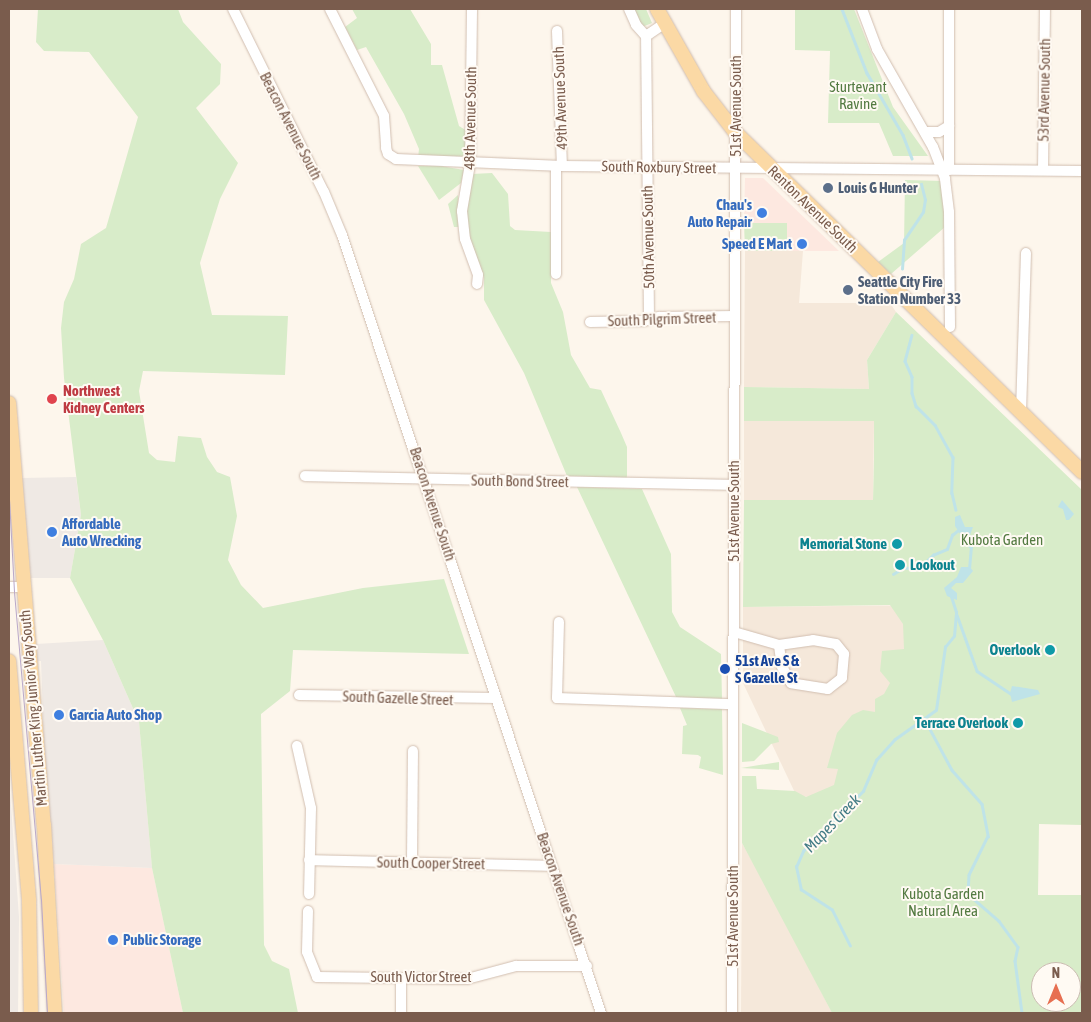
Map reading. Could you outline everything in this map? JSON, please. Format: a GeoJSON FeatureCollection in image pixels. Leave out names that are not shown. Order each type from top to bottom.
{"type":"FeatureCollection","features":[{"type":"Feature","properties":{"kind":"main road","name":"Renton Avenue South"},"geometry":{"type":"LineString","coordinates":[[658,9],[664,24],[704,92],[736,132],[1082,472]]}},
{"type":"Feature","properties":{"kind":"main road","name":"Martin Luther King Junior Way South"},"geometry":{"type":"LineString","coordinates":[[9,403],[16,586],[44,824],[55,1013]]}},
{"type":"Feature","properties":{"kind":"main road","name":"Martin Luther King Junior Way South"},"geometry":{"type":"LineString","coordinates":[[9,661],[29,901],[31,1013]]}},
{"type":"Feature","properties":{"kind":"street","name":"Beacon Avenue South"},"geometry":{"type":"LineString","coordinates":[[233,9],[324,192],[342,235],[425,479],[601,1013]]}},
{"type":"Feature","properties":{"kind":"street","name":"South Roxbury Street"},"geometry":{"type":"LineString","coordinates":[[330,9],[384,116],[388,154],[396,159],[470,164],[559,166],[1082,171]]}},
{"type":"Feature","properties":{"kind":"street","name":"48th Avenue South"},"geometry":{"type":"LineString","coordinates":[[472,9],[470,164],[462,211],[465,238],[478,275],[477,284]]}},
{"type":"Feature","properties":{"kind":"street"},"geometry":{"type":"LineString","coordinates":[[629,9],[636,24],[646,36],[664,24]]}},
{"type":"Feature","properties":{"kind":"street","name":"51st Avenue South"},"geometry":{"type":"LineString","coordinates":[[732,1013],[736,9]]}},
{"type":"Feature","properties":{"kind":"street"},"geometry":{"type":"LineString","coordinates":[[862,9],[891,77],[925,132],[945,170]]}},
{"type":"Feature","properties":{"kind":"street"},"geometry":{"type":"LineString","coordinates":[[949,9],[949,126],[945,170],[950,212],[950,327]]}},
{"type":"Feature","properties":{"kind":"street","name":"53rd Avenue South"},"geometry":{"type":"LineString","coordinates":[[1043,170],[1045,9]]}},
{"type":"Feature","properties":{"kind":"street","name":"49th Avenue South"},"geometry":{"type":"LineString","coordinates":[[556,274],[559,166],[557,31]]}},
{"type":"Feature","properties":{"kind":"street","name":"50th Avenue South"},"geometry":{"type":"LineString","coordinates":[[646,36],[649,318]]}},
{"type":"Feature","properties":{"kind":"street"},"geometry":{"type":"LineString","coordinates":[[925,132],[939,132],[949,126]]}},
{"type":"Feature","properties":{"kind":"street"},"geometry":{"type":"LineString","coordinates":[[793,189],[794,179],[802,169]]}},
{"type":"Feature","properties":{"kind":"street"},"geometry":{"type":"LineString","coordinates":[[1021,412],[1026,253]]}},
{"type":"Feature","properties":{"kind":"street","name":"South Pilgrim Street"},"geometry":{"type":"LineString","coordinates":[[590,322],[649,318],[734,316]]}},
{"type":"Feature","properties":{"kind":"street","name":"South Bond Street"},"geometry":{"type":"LineString","coordinates":[[305,476],[734,485]]}},
{"type":"Feature","properties":{"kind":"street"},"geometry":{"type":"LineString","coordinates":[[559,622],[557,698],[733,704]]}},
{"type":"Feature","properties":{"kind":"street"},"geometry":{"type":"LineString","coordinates":[[734,632],[779,644],[813,640],[840,646],[845,660],[842,678],[828,689],[791,683],[782,667],[779,644]]}},
{"type":"Feature","properties":{"kind":"street","name":"South Gazelle Street"},"geometry":{"type":"LineString","coordinates":[[299,695],[496,698]]}},
{"type":"Feature","properties":{"kind":"street"},"geometry":{"type":"LineString","coordinates":[[297,746],[311,808],[309,894]]}},
{"type":"Feature","properties":{"kind":"street"},"geometry":{"type":"LineString","coordinates":[[412,862],[413,751]]}},
{"type":"Feature","properties":{"kind":"street","name":"South Cooper Street"},"geometry":{"type":"LineString","coordinates":[[310,860],[552,866]]}},
{"type":"Feature","properties":{"kind":"street","name":"South Victor Street"},"geometry":{"type":"LineString","coordinates":[[308,911],[307,952],[313,974],[401,979],[467,979],[517,966],[587,966]]}},
{"type":"Feature","properties":{"kind":"street"},"geometry":{"type":"LineString","coordinates":[[401,979],[401,1013]]}},
{"type":"Feature","properties":{"kind":"shaded area"},"geometry":{"type":"Polygon","coordinates":[[[745,178],[763,178],[839,251],[787,251],[787,224],[744,223],[745,178]]]}},
{"type":"Feature","properties":{"kind":"shaded area"},"geometry":{"type":"Polygon","coordinates":[[[745,251],[803,251],[799,303],[890,303],[896,312],[867,360],[869,389],[744,387],[745,251]]]}},
{"type":"Feature","properties":{"kind":"shaded area"},"geometry":{"type":"Polygon","coordinates":[[[744,421],[874,421],[873,500],[744,500],[744,421]]]}},
{"type":"Feature","properties":{"kind":"shaded area","name":"Affordable Auto Wrecking"},"geometry":{"type":"Polygon","coordinates":[[[76,477],[81,515],[70,578],[31,578],[22,478],[76,477]]]}},
{"type":"Feature","properties":{"kind":"shaded area"},"geometry":{"type":"Polygon","coordinates":[[[957,605],[844,796],[797,797],[743,683],[743,607],[957,605]]]}},
{"type":"Feature","properties":{"kind":"shaded area"},"geometry":{"type":"Polygon","coordinates":[[[103,640],[139,722],[152,868],[54,864],[44,745],[41,661],[37,661],[36,644],[103,640]]]}},
{"type":"Feature","properties":{"kind":"shaded area"},"geometry":{"type":"Polygon","coordinates":[[[9,778],[19,917],[18,1013],[9,1013],[9,778]]]}},
{"type":"Feature","properties":{"kind":"shaded area"},"geometry":{"type":"Polygon","coordinates":[[[742,843],[784,918],[832,1013],[741,1013],[742,843]]]}},
{"type":"Feature","properties":{"kind":"shaded area","name":"Public Storage"},"geometry":{"type":"Polygon","coordinates":[[[54,864],[152,868],[183,1013],[64,1013],[54,864]]]}},
{"type":"Feature","properties":{"kind":"green space"},"geometry":{"type":"Polygon","coordinates":[[[38,9],[178,9],[183,22],[221,64],[220,84],[196,108],[238,163],[220,199],[200,263],[212,315],[288,316],[285,375],[143,371],[139,391],[149,453],[157,460],[175,462],[178,436],[201,438],[207,457],[217,472],[230,477],[237,516],[228,560],[241,585],[263,608],[363,588],[444,579],[469,654],[293,650],[290,691],[261,714],[264,945],[272,961],[289,969],[298,1013],[183,1013],[152,868],[139,722],[103,640],[70,578],[81,515],[64,378],[61,328],[64,302],[74,279],[81,244],[106,228],[138,117],[89,52],[44,51],[36,42],[38,9]]]}},
{"type":"Feature","properties":{"kind":"green space"},"geometry":{"type":"Polygon","coordinates":[[[352,9],[410,9],[431,44],[431,65],[442,65],[459,126],[467,131],[467,155],[462,160],[418,158],[419,149],[404,114],[366,47],[357,50],[345,27],[357,18],[352,9]]]}},
{"type":"Feature","properties":{"kind":"green space"},"geometry":{"type":"Polygon","coordinates":[[[632,9],[646,9],[652,23],[642,27],[632,9]]]}},
{"type":"Feature","properties":{"kind":"green space","name":"Sturtevant Ravine"},"geometry":{"type":"Polygon","coordinates":[[[795,9],[854,9],[893,107],[928,156],[893,156],[879,123],[828,123],[830,51],[795,50],[795,9]]]}},
{"type":"Feature","properties":{"kind":"green space"},"geometry":{"type":"Polygon","coordinates":[[[418,166],[441,166],[464,170],[461,183],[439,200],[418,166]]]}},
{"type":"Feature","properties":{"kind":"green space"},"geometry":{"type":"Polygon","coordinates":[[[492,173],[508,194],[510,226],[515,230],[551,232],[551,283],[563,312],[571,355],[590,388],[601,390],[621,433],[627,447],[627,478],[567,476],[524,373],[484,300],[484,278],[471,244],[465,210],[472,174],[492,173]]]}},
{"type":"Feature","properties":{"kind":"green space"},"geometry":{"type":"Polygon","coordinates":[[[905,180],[944,181],[945,227],[891,274],[878,262],[904,243],[905,180]]]}},
{"type":"Feature","properties":{"kind":"green space"},"geometry":{"type":"Polygon","coordinates":[[[458,195],[460,227],[454,227],[448,204],[458,195]]]}},
{"type":"Feature","properties":{"kind":"green space"},"geometry":{"type":"Polygon","coordinates":[[[744,223],[787,223],[787,251],[745,251],[744,223]]]}},
{"type":"Feature","properties":{"kind":"green space"},"geometry":{"type":"Polygon","coordinates":[[[896,312],[1082,490],[1082,825],[1039,824],[1038,895],[1082,895],[1082,1013],[832,1013],[742,843],[742,776],[756,776],[757,789],[795,791],[806,797],[834,785],[838,769],[827,768],[837,733],[852,715],[863,710],[875,712],[875,699],[884,694],[890,683],[880,671],[882,651],[904,649],[903,624],[890,605],[743,607],[744,500],[873,500],[874,459],[874,421],[744,421],[744,387],[869,389],[867,360],[896,312]]]}},
{"type":"Feature","properties":{"kind":"green space"},"geometry":{"type":"Polygon","coordinates":[[[577,487],[642,489],[671,554],[672,612],[680,627],[721,654],[722,699],[677,699],[577,487]]]}},
{"type":"Feature","properties":{"kind":"green space"},"geometry":{"type":"Polygon","coordinates":[[[680,708],[722,709],[723,775],[699,768],[701,757],[698,755],[682,754],[683,726],[687,725],[680,708]]]}},
{"type":"Feature","properties":{"kind":"green space"},"geometry":{"type":"Polygon","coordinates":[[[742,723],[778,737],[779,742],[771,744],[754,761],[742,762],[742,723]]]}},
{"type":"Feature","properties":{"kind":"green space"},"geometry":{"type":"Polygon","coordinates":[[[779,762],[779,770],[741,768],[779,762]]]}},
{"type":"Feature","properties":{"kind":"water"},"geometry":{"type":"Polygon","coordinates":[[[1062,500],[1074,514],[1069,520],[1066,520],[1063,509],[1058,507],[1062,500]]]}},
{"type":"Feature","properties":{"kind":"water"},"geometry":{"type":"Polygon","coordinates":[[[960,515],[965,527],[973,527],[970,535],[976,539],[973,548],[969,548],[955,526],[955,517],[960,515]]]}},
{"type":"Feature","properties":{"kind":"water"},"geometry":{"type":"Polygon","coordinates":[[[961,567],[970,567],[973,571],[963,583],[956,583],[951,588],[957,593],[957,600],[947,596],[944,588],[957,577],[961,567]]]}},
{"type":"Feature","properties":{"kind":"water"},"geometry":{"type":"Polygon","coordinates":[[[1012,686],[1038,690],[1040,694],[1012,702],[1010,693],[1012,686]]]}},
{"type":"Feature","properties":{"kind":"waterway","name":"Mapes Creek"},"geometry":{"type":"LineString","coordinates":[[842,9],[867,73],[903,135],[912,158]]}},
{"type":"Feature","properties":{"kind":"waterway","name":"Mapes Creek"},"geometry":{"type":"LineString","coordinates":[[902,269],[904,240],[923,212],[925,200],[921,184]]}},
{"type":"Feature","properties":{"kind":"waterway","name":"Mapes Creek"},"geometry":{"type":"LineString","coordinates":[[912,335],[905,361],[912,377],[912,393],[916,406],[935,425],[953,457],[952,493],[956,510]]}},
{"type":"Feature","properties":{"kind":"waterway"},"geometry":{"type":"LineString","coordinates":[[893,574],[903,568],[920,567],[933,555],[947,549],[952,535],[961,528]]}},
{"type":"Feature","properties":{"kind":"waterway","name":"Mapes Creek"},"geometry":{"type":"LineString","coordinates":[[969,569],[971,547]]}},
{"type":"Feature","properties":{"kind":"waterway","name":"Mapes Creek"},"geometry":{"type":"LineString","coordinates":[[850,946],[832,910],[801,890],[796,867],[803,851],[863,791],[876,760],[895,739],[936,710],[945,647],[954,636],[956,612],[951,597]]}},
{"type":"Feature","properties":{"kind":"waterway"},"geometry":{"type":"LineString","coordinates":[[957,615],[977,671],[1010,693]]}},
{"type":"Feature","properties":{"kind":"waterway"},"geometry":{"type":"LineString","coordinates":[[924,718],[952,770],[982,804],[988,836],[969,875],[968,894],[999,921],[1018,947],[1015,961],[1022,1013]]}},
{"type":"Feature","properties":{"kind":"tram line"},"geometry":{"type":"LineString","coordinates":[[9,499],[14,592],[41,899],[47,1013]]}},
{"type":"Feature","properties":{"kind":"place","name":"Louis G Hunter"},"geometry":{"type":"Point","coordinates":[828,188]}},
{"type":"Feature","properties":{"kind":"place","name":"Chau's Auto Repair"},"geometry":{"type":"Point","coordinates":[762,213]}},
{"type":"Feature","properties":{"kind":"place","name":"Speed E Mart"},"geometry":{"type":"Point","coordinates":[802,244]}},
{"type":"Feature","properties":{"kind":"place","name":"Seattle City Fire Station Number 33"},"geometry":{"type":"Point","coordinates":[848,290]}},
{"type":"Feature","properties":{"kind":"place","name":"Northwest Kidney Centers"},"geometry":{"type":"Point","coordinates":[52,399]}},
{"type":"Feature","properties":{"kind":"place","name":"Affordable Auto Wrecking"},"geometry":{"type":"Point","coordinates":[52,532]}},
{"type":"Feature","properties":{"kind":"place","name":"Memorial Stone"},"geometry":{"type":"Point","coordinates":[897,544]}},
{"type":"Feature","properties":{"kind":"place","name":"Lookout"},"geometry":{"type":"Point","coordinates":[900,565]}},
{"type":"Feature","properties":{"kind":"place","name":"Overlook"},"geometry":{"type":"Point","coordinates":[1050,650]}},
{"type":"Feature","properties":{"kind":"place","name":"51st Ave S & S Gazelle St"},"geometry":{"type":"Point","coordinates":[725,669]}},
{"type":"Feature","properties":{"kind":"place","name":"Garcia Auto Shop"},"geometry":{"type":"Point","coordinates":[59,715]}},
{"type":"Feature","properties":{"kind":"place","name":"Terrace Overlook"},"geometry":{"type":"Point","coordinates":[1018,723]}},
{"type":"Feature","properties":{"kind":"place","name":"Public Storage"},"geometry":{"type":"Point","coordinates":[113,940]}},
{"type":"Feature","properties":{"kind":"park label","name":"Kubota Garden"},"geometry":{"type":"Point","coordinates":[1002,540]}},
{"type":"Feature","properties":{"kind":"park label","name":"Kubota Garden Natural Area"},"geometry":{"type":"Point","coordinates":[943,902]}}]}
